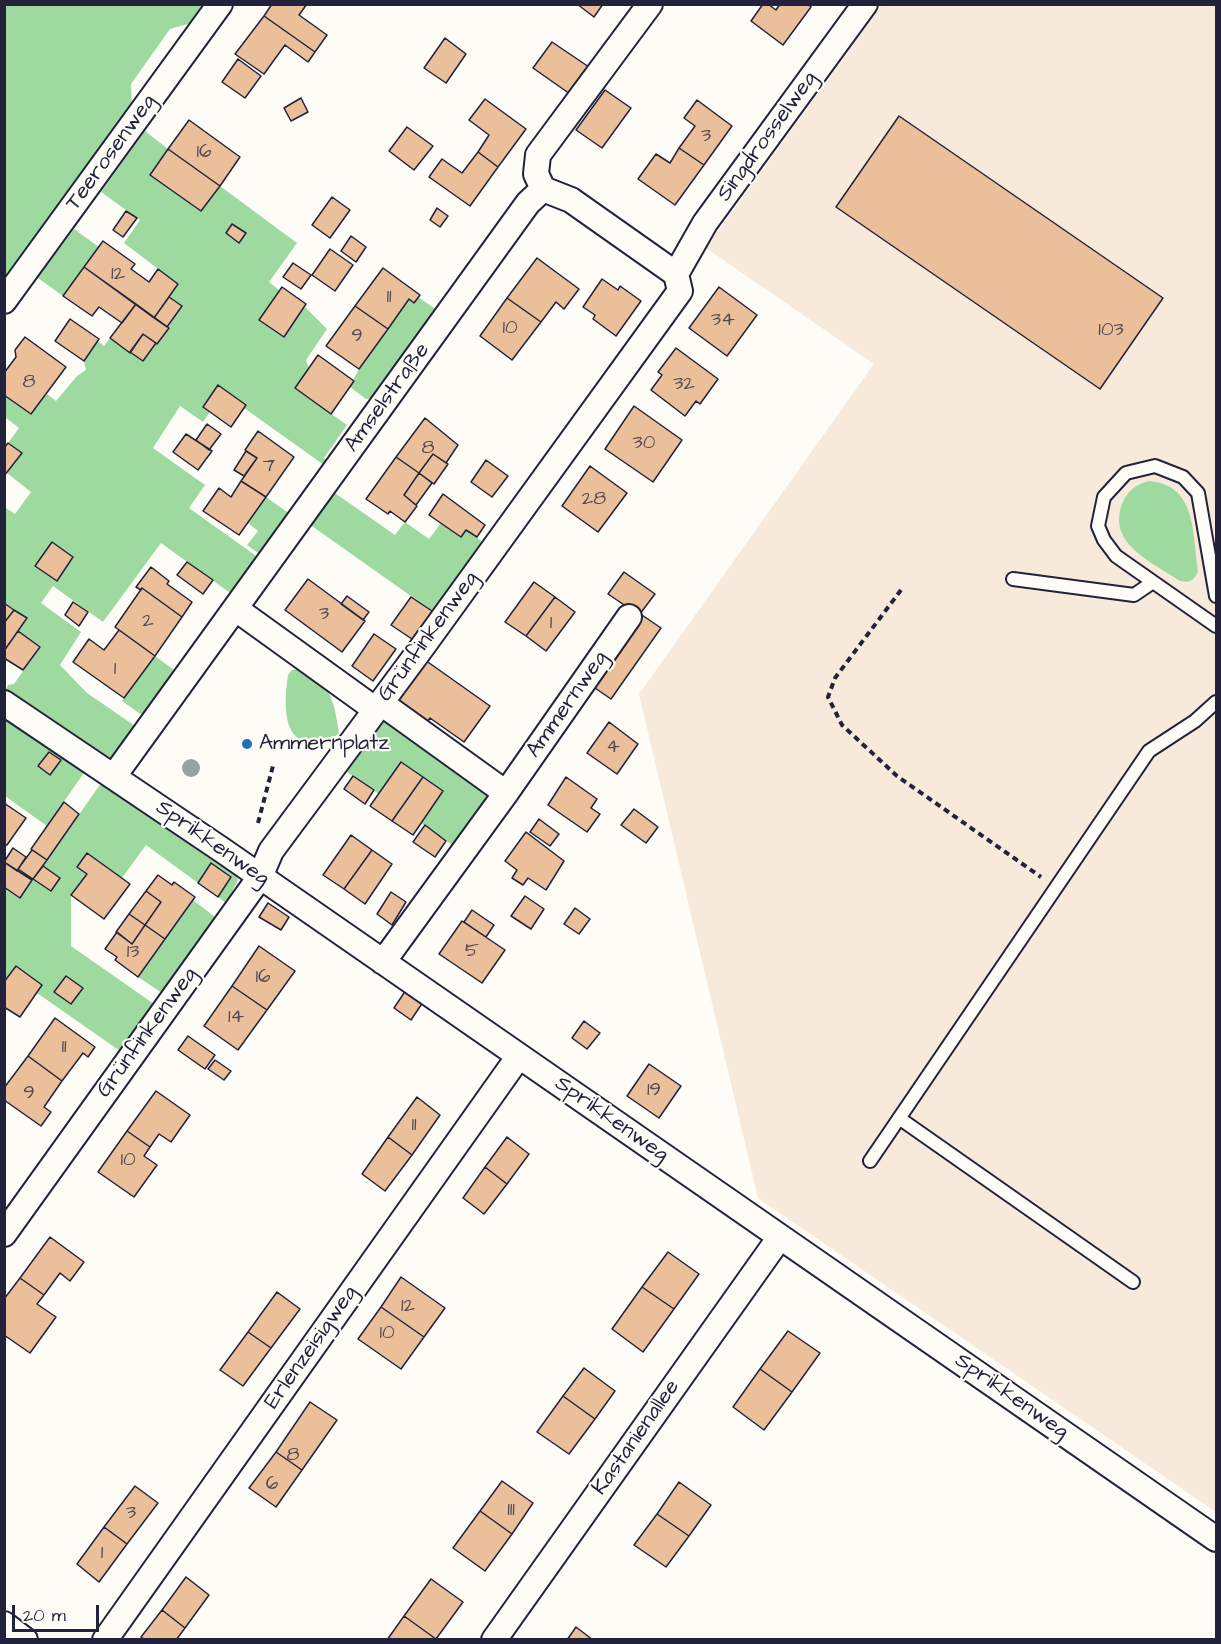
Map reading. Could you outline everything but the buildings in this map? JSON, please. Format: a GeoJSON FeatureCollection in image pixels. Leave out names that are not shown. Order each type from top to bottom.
{"type":"FeatureCollection","features":[{"type":"Feature","properties":{"kind":"street","name":"Teerosenweg"},"geometry":{"type":"LineString","coordinates":[[4,301],[220,4]]}},
{"type":"Feature","properties":{"kind":"street"},"geometry":{"type":"LineString","coordinates":[[651,4],[538,155],[536,174],[543,189],[571,200],[676,274]]}},
{"type":"Feature","properties":{"kind":"street","name":"Singdrosselweg"},"geometry":{"type":"LineString","coordinates":[[676,274],[705,223],[865,4]]}},
{"type":"Feature","properties":{"kind":"street","name":"Amselstraße"},"geometry":{"type":"LineString","coordinates":[[236,609],[528,202],[543,189]]}},
{"type":"Feature","properties":{"kind":"street","name":"Grünfinkenweg"},"geometry":{"type":"LineString","coordinates":[[4,1234],[260,877],[271,851],[379,707],[680,291],[676,274]]}},
{"type":"Feature","properties":{"kind":"street"},"geometry":{"type":"LineString","coordinates":[[114,776],[236,609],[506,794],[383,962]]}},
{"type":"Feature","properties":{"kind":"street","name":"Ammernweg"},"geometry":{"type":"LineString","coordinates":[[506,794],[629,617]]}},
{"type":"Feature","properties":{"kind":"street","name":"Sprikkenweg"},"geometry":{"type":"LineString","coordinates":[[4,703],[114,776],[1216,1539]]}},
{"type":"Feature","properties":{"kind":"street","name":"Erlenzeisigweg"},"geometry":{"type":"LineString","coordinates":[[105,1640],[519,1056]]}},
{"type":"Feature","properties":{"kind":"street","name":"Kastanienallee"},"geometry":{"type":"LineString","coordinates":[[494,1640],[780,1238]]}},
{"type":"Feature","properties":{"kind":"street"},"geometry":{"type":"LineString","coordinates":[[4,1624],[25,1640]]}},
{"type":"Feature","properties":{"kind":"lane"},"geometry":{"type":"LineString","coordinates":[[1216,596],[1198,493],[1183,477],[1155,466],[1126,473],[1104,497],[1098,526],[1104,540],[1116,556],[1216,626]]}},
{"type":"Feature","properties":{"kind":"lane"},"geometry":{"type":"LineString","coordinates":[[1013,579],[1134,595],[1154,582]]}},
{"type":"Feature","properties":{"kind":"lane"},"geometry":{"type":"LineString","coordinates":[[870,1161],[1149,751],[1195,721],[1216,702]]}},
{"type":"Feature","properties":{"kind":"lane"},"geometry":{"type":"LineString","coordinates":[[899,1118],[1133,1282]]}},
{"type":"Feature","properties":{"kind":"path"},"geometry":{"type":"LineString","coordinates":[[901,590],[835,678],[828,697],[842,725],[897,776],[1056,888]]}},
{"type":"Feature","properties":{"kind":"shaded area"},"geometry":{"type":"Polygon","coordinates":[[[882,5],[1216,5],[1216,1512],[758,1198],[639,694],[874,364],[706,248],[882,5]]]}},
{"type":"Feature","properties":{"kind":"green space"},"geometry":{"type":"Polygon","coordinates":[[[7,5],[208,5],[195,22],[170,29],[131,84],[132,109],[5,284],[4,8],[7,5]]]}},
{"type":"Feature","properties":{"kind":"green space"},"geometry":{"type":"Polygon","coordinates":[[[145,131],[168,149],[150,175],[201,211],[220,186],[297,243],[269,282],[279,290],[259,320],[284,336],[305,307],[327,329],[306,360],[309,369],[295,388],[347,425],[324,458],[327,461],[324,465],[244,408],[246,405],[218,385],[203,406],[210,412],[203,422],[180,406],[153,448],[205,485],[189,508],[259,558],[233,595],[161,543],[103,622],[53,586],[41,603],[81,632],[60,665],[87,693],[138,728],[108,762],[5,692],[8,685],[14,684],[40,647],[18,631],[27,618],[5,603],[4,507],[15,514],[31,492],[7,473],[21,453],[8,443],[19,428],[5,417],[5,395],[31,414],[47,394],[56,401],[77,376],[86,370],[84,361],[98,341],[104,346],[110,338],[129,352],[157,344],[182,306],[169,297],[178,284],[124,243],[140,220],[101,192],[145,131]],[[52,542],[57,580],[73,557],[52,542]]]}},
{"type":"Feature","properties":{"kind":"green space"},"geometry":{"type":"Polygon","coordinates":[[[74,229],[99,247],[63,296],[38,278],[74,229]]]}},
{"type":"Feature","properties":{"kind":"green space"},"geometry":{"type":"Polygon","coordinates":[[[418,297],[437,310],[374,398],[366,399],[350,387],[359,369],[409,299],[414,303],[418,297]]]}},
{"type":"Feature","properties":{"kind":"green space"},"geometry":{"type":"Polygon","coordinates":[[[1149,481],[1165,484],[1176,491],[1184,501],[1193,527],[1198,571],[1191,581],[1180,581],[1145,559],[1126,541],[1121,530],[1119,518],[1124,499],[1133,488],[1149,481]]]}},
{"type":"Feature","properties":{"kind":"green space"},"geometry":{"type":"Polygon","coordinates":[[[332,491],[395,535],[405,522],[429,539],[441,523],[461,537],[466,530],[484,543],[435,613],[309,524],[332,491]]]}},
{"type":"Feature","properties":{"kind":"green space"},"geometry":{"type":"Polygon","coordinates":[[[266,497],[290,514],[261,555],[247,545],[258,531],[248,523],[266,497]]]}},
{"type":"Feature","properties":{"kind":"green space"},"geometry":{"type":"Polygon","coordinates":[[[155,656],[178,673],[146,718],[122,701],[155,656]]]}},
{"type":"Feature","properties":{"kind":"green space"},"geometry":{"type":"Polygon","coordinates":[[[299,669],[318,680],[330,694],[339,733],[326,742],[315,744],[300,740],[293,734],[289,725],[286,705],[288,675],[292,670],[299,669]]]}},
{"type":"Feature","properties":{"kind":"green space"},"geometry":{"type":"Polygon","coordinates":[[[4,716],[83,768],[83,774],[47,826],[5,796],[4,716]]]}},
{"type":"Feature","properties":{"kind":"green space"},"geometry":{"type":"Polygon","coordinates":[[[382,717],[489,792],[489,798],[455,847],[421,823],[443,791],[402,762],[379,794],[344,770],[382,717]]]}},
{"type":"Feature","properties":{"kind":"green space"},"geometry":{"type":"Polygon","coordinates":[[[105,783],[237,874],[238,880],[226,903],[218,897],[231,877],[211,863],[198,883],[146,845],[122,878],[87,853],[77,866],[87,874],[71,896],[71,946],[154,1004],[120,1051],[37,993],[42,985],[16,966],[5,982],[4,887],[20,897],[33,879],[51,891],[60,878],[43,866],[99,786],[105,783]]]}},
{"type":"Feature","properties":{"kind":"green space"},"geometry":{"type":"Polygon","coordinates":[[[193,900],[215,917],[162,993],[138,977],[193,900]]]}},
{"type":"Feature","properties":{"kind":"place","name":"Ammernplatz"},"geometry":{"type":"Point","coordinates":[247,744]}}]}
